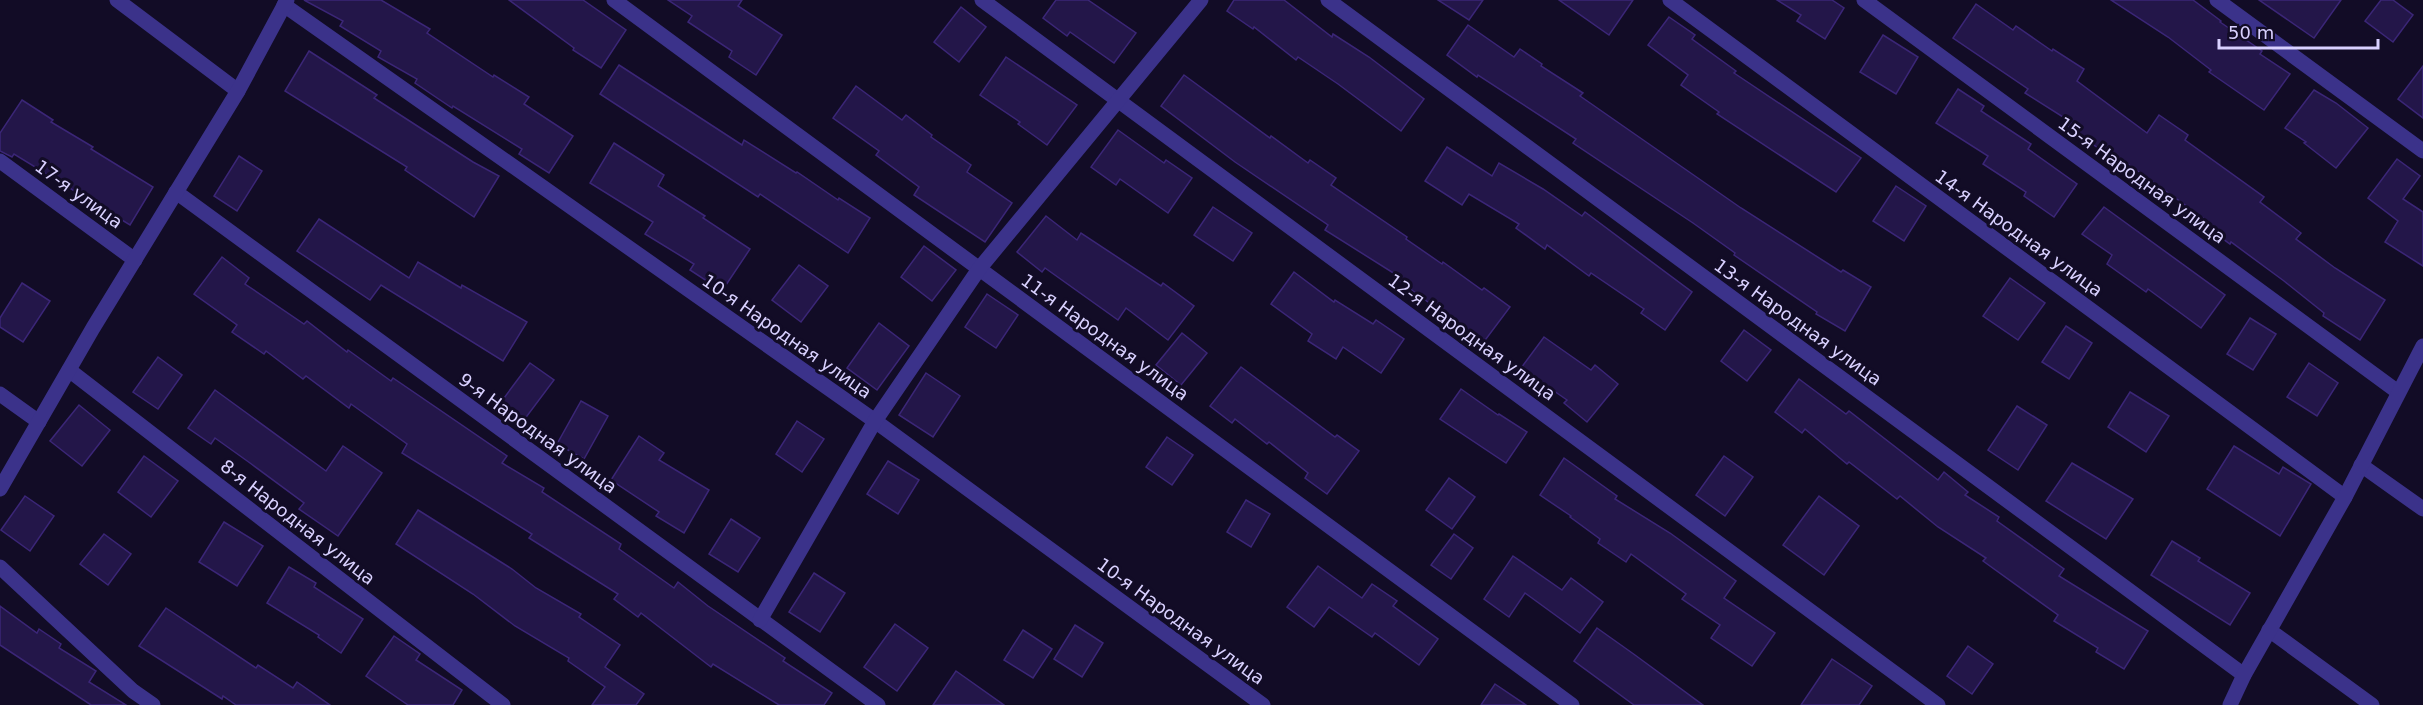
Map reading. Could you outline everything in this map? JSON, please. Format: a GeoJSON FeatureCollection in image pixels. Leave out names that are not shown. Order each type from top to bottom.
{"type":"FeatureCollection","features":[{"type":"Feature","properties":{"kind":"street"},"geometry":{"type":"LineString","coordinates":[[117,0],[238,92]]}},
{"type":"Feature","properties":{"kind":"street","name":"11-я Народная улица"},"geometry":{"type":"LineString","coordinates":[[614,0],[1572,705]]}},
{"type":"Feature","properties":{"kind":"street","name":"12-я Народная улица"},"geometry":{"type":"LineString","coordinates":[[982,0],[1938,705]]}},
{"type":"Feature","properties":{"kind":"street"},"geometry":{"type":"LineString","coordinates":[[760,620],[875,422],[979,269],[1201,0]]}},
{"type":"Feature","properties":{"kind":"street","name":"13-я Народная улица"},"geometry":{"type":"LineString","coordinates":[[1328,0],[2244,675]]}},
{"type":"Feature","properties":{"kind":"street","name":"14-я Народная улица"},"geometry":{"type":"LineString","coordinates":[[1670,0],[2345,496]]}},
{"type":"Feature","properties":{"kind":"street","name":"15-я Народная улица"},"geometry":{"type":"LineString","coordinates":[[1864,0],[2398,392]]}},
{"type":"Feature","properties":{"kind":"street"},"geometry":{"type":"LineString","coordinates":[[2217,0],[2423,151]]}},
{"type":"Feature","properties":{"kind":"street"},"geometry":{"type":"LineString","coordinates":[[0,489],[69,370],[238,92],[286,3]]}},
{"type":"Feature","properties":{"kind":"street","name":"10-я Народная улица"},"geometry":{"type":"LineString","coordinates":[[286,3],[875,422],[1263,705]]}},
{"type":"Feature","properties":{"kind":"street","name":"17-я улица"},"geometry":{"type":"LineString","coordinates":[[0,160],[135,260]]}},
{"type":"Feature","properties":{"kind":"street","name":"9-я Народная улица"},"geometry":{"type":"LineString","coordinates":[[176,192],[878,705]]}},
{"type":"Feature","properties":{"kind":"street"},"geometry":{"type":"LineString","coordinates":[[2230,705],[2244,675],[2345,496],[2423,346]]}},
{"type":"Feature","properties":{"kind":"street","name":"8-я Народная улица"},"geometry":{"type":"LineString","coordinates":[[69,370],[503,705]]}},
{"type":"Feature","properties":{"kind":"street"},"geometry":{"type":"LineString","coordinates":[[0,394],[39,422]]}},
{"type":"Feature","properties":{"kind":"street"},"geometry":{"type":"LineString","coordinates":[[2361,465],[2423,509]]}},
{"type":"Feature","properties":{"kind":"street"},"geometry":{"type":"LineString","coordinates":[[0,567],[133,691],[153,705]]}},
{"type":"Feature","properties":{"kind":"street"},"geometry":{"type":"LineString","coordinates":[[2269,630],[2372,705]]}},
{"type":"Feature","properties":{"kind":"building"},"geometry":{"type":"Polygon","coordinates":[[[304,0],[381,0],[430,29],[427,33],[493,77],[494,75],[529,97],[524,104],[573,136],[549,173],[519,154],[522,149],[453,106],[452,108],[415,83],[417,79],[378,57],[381,51],[340,26],[343,21],[304,0]]]}},
{"type":"Feature","properties":{"kind":"building"},"geometry":{"type":"Polygon","coordinates":[[[509,0],[583,0],[626,30],[601,68],[573,50],[574,48],[509,0]]]}},
{"type":"Feature","properties":{"kind":"building"},"geometry":{"type":"Polygon","coordinates":[[[668,0],[742,0],[738,6],[782,35],[756,75],[729,57],[732,51],[688,22],[692,16],[668,0]]]}},
{"type":"Feature","properties":{"kind":"building"},"geometry":{"type":"Polygon","coordinates":[[[1056,0],[1088,0],[1136,33],[1114,63],[1070,32],[1067,36],[1043,18],[1056,0]]]}},
{"type":"Feature","properties":{"kind":"building"},"geometry":{"type":"Polygon","coordinates":[[[1234,0],[1284,0],[1332,37],[1333,34],[1369,57],[1424,99],[1401,131],[1338,84],[1298,57],[1296,60],[1254,27],[1253,29],[1227,11],[1234,0]]]}},
{"type":"Feature","properties":{"kind":"building"},"geometry":{"type":"Polygon","coordinates":[[[1438,0],[1483,0],[1469,20],[1438,0]]]}},
{"type":"Feature","properties":{"kind":"building"},"geometry":{"type":"Polygon","coordinates":[[[1559,0],[1633,0],[1609,35],[1559,0]]]}},
{"type":"Feature","properties":{"kind":"building"},"geometry":{"type":"Polygon","coordinates":[[[1777,0],[1832,0],[1844,8],[1825,39],[1797,21],[1801,15],[1777,0]]]}},
{"type":"Feature","properties":{"kind":"building"},"geometry":{"type":"Polygon","coordinates":[[[2111,0],[2193,0],[2262,51],[2260,54],[2290,74],[2264,110],[2209,72],[2211,70],[2168,37],[2111,0]]]}},
{"type":"Feature","properties":{"kind":"building"},"geometry":{"type":"Polygon","coordinates":[[[2259,0],[2341,0],[2314,38],[2259,0]]]}},
{"type":"Feature","properties":{"kind":"building"},"geometry":{"type":"Polygon","coordinates":[[[2381,0],[2393,0],[2413,15],[2393,42],[2365,21],[2381,0]]]}},
{"type":"Feature","properties":{"kind":"building"},"geometry":{"type":"Polygon","coordinates":[[[1976,4],[2013,30],[2016,26],[2052,51],[2053,49],[2084,69],[2077,81],[2147,133],[2159,115],[2188,135],[2185,140],[2264,197],[2260,202],[2301,233],[2296,239],[2335,268],[2385,300],[2360,340],[2323,316],[2324,313],[2284,281],[2200,222],[2203,218],[2101,145],[2098,148],[2068,126],[2071,122],[2025,93],[2028,89],[1953,38],[1976,4]]]}},
{"type":"Feature","properties":{"kind":"building"},"geometry":{"type":"Polygon","coordinates":[[[961,7],[986,27],[959,62],[934,42],[961,7]]]}},
{"type":"Feature","properties":{"kind":"building"},"geometry":{"type":"Polygon","coordinates":[[[1669,17],[1695,35],[1692,39],[1736,71],[1734,73],[1861,158],[1836,192],[1717,114],[1719,112],[1681,85],[1688,75],[1648,45],[1669,17]]]}},
{"type":"Feature","properties":{"kind":"building"},"geometry":{"type":"Polygon","coordinates":[[[1468,25],[1514,57],[1520,49],[1542,64],[1541,66],[1583,93],[1580,96],[1741,208],[1841,272],[1843,270],[1871,287],[1845,331],[1816,314],[1817,312],[1734,255],[1735,253],[1693,223],[1573,143],[1576,139],[1478,75],[1477,77],[1447,55],[1468,25]]]}},
{"type":"Feature","properties":{"kind":"building"},"geometry":{"type":"Polygon","coordinates":[[[1883,35],[1918,57],[1896,94],[1860,72],[1883,35]]]}},
{"type":"Feature","properties":{"kind":"building"},"geometry":{"type":"Polygon","coordinates":[[[309,51],[377,95],[374,98],[473,162],[499,176],[474,217],[405,170],[407,167],[285,91],[309,51]]]}},
{"type":"Feature","properties":{"kind":"building"},"geometry":{"type":"Polygon","coordinates":[[[1006,57],[1077,105],[1047,145],[1018,124],[1020,122],[980,95],[1006,57]]]}},
{"type":"Feature","properties":{"kind":"building"},"geometry":{"type":"Polygon","coordinates":[[[619,65],[742,145],[744,140],[870,218],[848,253],[760,194],[758,197],[600,94],[619,65]]]}},
{"type":"Feature","properties":{"kind":"building"},"geometry":{"type":"Polygon","coordinates":[[[2423,66],[2423,118],[2398,99],[2423,66]]]}},
{"type":"Feature","properties":{"kind":"building"},"geometry":{"type":"Polygon","coordinates":[[[1184,75],[1270,138],[1271,136],[1308,163],[1310,160],[1336,178],[1331,185],[1407,237],[1406,239],[1510,307],[1483,343],[1393,276],[1395,274],[1325,230],[1328,225],[1235,162],[1161,106],[1184,75]]]}},
{"type":"Feature","properties":{"kind":"building"},"geometry":{"type":"Polygon","coordinates":[[[856,86],[902,120],[906,115],[932,135],[931,137],[971,165],[967,172],[1012,203],[985,242],[914,195],[919,187],[876,155],[879,151],[833,118],[856,86]]]}},
{"type":"Feature","properties":{"kind":"building"},"geometry":{"type":"Polygon","coordinates":[[[1958,89],[1984,106],[1981,111],[2031,144],[2028,149],[2077,184],[2054,217],[2024,196],[2026,192],[1983,164],[1988,156],[1936,123],[1958,89]]]}},
{"type":"Feature","properties":{"kind":"building"},"geometry":{"type":"Polygon","coordinates":[[[2314,90],[2336,103],[2368,128],[2336,168],[2304,143],[2306,142],[2285,128],[2314,90]]]}},
{"type":"Feature","properties":{"kind":"building"},"geometry":{"type":"Polygon","coordinates":[[[22,100],[53,120],[51,122],[93,147],[91,149],[153,187],[130,225],[14,154],[12,157],[0,151],[0,133],[22,100]]]}},
{"type":"Feature","properties":{"kind":"building"},"geometry":{"type":"Polygon","coordinates":[[[1118,130],[1164,163],[1166,160],[1192,178],[1168,213],[1120,179],[1116,185],[1091,167],[1118,130]]]}},
{"type":"Feature","properties":{"kind":"building"},"geometry":{"type":"Polygon","coordinates":[[[614,143],[664,175],[658,186],[705,216],[703,218],[750,249],[722,291],[690,270],[694,264],[645,234],[653,222],[590,183],[614,143]]]}},
{"type":"Feature","properties":{"kind":"building"},"geometry":{"type":"Polygon","coordinates":[[[1447,147],[1492,176],[1499,163],[1582,216],[1585,212],[1692,292],[1665,330],[1641,313],[1644,309],[1591,273],[1589,276],[1547,245],[1545,249],[1516,228],[1519,224],[1469,194],[1462,205],[1425,181],[1447,147]]]}},
{"type":"Feature","properties":{"kind":"building"},"geometry":{"type":"Polygon","coordinates":[[[239,156],[262,171],[237,211],[214,196],[239,156]]]}},
{"type":"Feature","properties":{"kind":"building"},"geometry":{"type":"Polygon","coordinates":[[[2397,159],[2420,176],[2403,199],[2423,212],[2423,266],[2385,242],[2398,221],[2368,198],[2397,159]]]}},
{"type":"Feature","properties":{"kind":"building"},"geometry":{"type":"Polygon","coordinates":[[[1896,186],[1926,206],[1904,241],[1873,221],[1896,186]]]}},
{"type":"Feature","properties":{"kind":"building"},"geometry":{"type":"Polygon","coordinates":[[[1213,207],[1252,233],[1233,261],[1194,235],[1213,207]]]}},
{"type":"Feature","properties":{"kind":"building"},"geometry":{"type":"Polygon","coordinates":[[[2104,207],[2225,295],[2201,328],[2148,289],[2146,292],[2107,264],[2112,255],[2082,234],[2104,207]]]}},
{"type":"Feature","properties":{"kind":"building"},"geometry":{"type":"Polygon","coordinates":[[[1046,216],[1077,240],[1081,233],[1161,286],[1163,283],[1194,306],[1168,340],[1126,308],[1118,320],[1045,268],[1042,272],[1017,252],[1046,216]]]}},
{"type":"Feature","properties":{"kind":"building"},"geometry":{"type":"Polygon","coordinates":[[[319,219],[409,278],[418,262],[461,288],[462,285],[527,322],[503,361],[381,285],[370,300],[297,251],[319,219]]]}},
{"type":"Feature","properties":{"kind":"building"},"geometry":{"type":"Polygon","coordinates":[[[924,246],[956,270],[932,301],[901,277],[924,246]]]}},
{"type":"Feature","properties":{"kind":"building"},"geometry":{"type":"Polygon","coordinates":[[[222,257],[249,278],[245,284],[304,324],[307,321],[347,352],[348,350],[391,381],[393,378],[507,456],[502,463],[544,488],[542,492],[621,544],[619,549],[674,588],[678,582],[708,606],[785,658],[783,661],[832,693],[824,705],[779,705],[713,664],[711,667],[641,613],[638,617],[614,599],[618,594],[529,538],[532,534],[402,453],[407,444],[351,404],[349,408],[306,376],[303,379],[266,351],[264,354],[232,332],[237,325],[194,294],[222,257]]]}},
{"type":"Feature","properties":{"kind":"building"},"geometry":{"type":"Polygon","coordinates":[[[799,265],[828,286],[801,322],[772,300],[799,265]]]}},
{"type":"Feature","properties":{"kind":"building"},"geometry":{"type":"Polygon","coordinates":[[[1294,272],[1334,302],[1335,300],[1373,324],[1376,320],[1404,339],[1381,373],[1343,347],[1336,359],[1308,341],[1312,334],[1271,304],[1294,272]]]}},
{"type":"Feature","properties":{"kind":"building"},"geometry":{"type":"Polygon","coordinates":[[[2010,278],[2045,303],[2018,340],[1983,316],[2010,278]]]}},
{"type":"Feature","properties":{"kind":"building"},"geometry":{"type":"Polygon","coordinates":[[[22,283],[50,301],[23,342],[0,327],[0,318],[22,283]]]}},
{"type":"Feature","properties":{"kind":"building"},"geometry":{"type":"Polygon","coordinates":[[[987,294],[1018,315],[996,348],[965,327],[987,294]]]}},
{"type":"Feature","properties":{"kind":"building"},"geometry":{"type":"Polygon","coordinates":[[[2250,318],[2276,334],[2253,370],[2227,354],[2250,318]]]}},
{"type":"Feature","properties":{"kind":"building"},"geometry":{"type":"Polygon","coordinates":[[[879,323],[909,346],[877,390],[847,368],[879,323]]]}},
{"type":"Feature","properties":{"kind":"building"},"geometry":{"type":"Polygon","coordinates":[[[2066,326],[2092,343],[2069,379],[2042,362],[2066,326]]]}},
{"type":"Feature","properties":{"kind":"building"},"geometry":{"type":"Polygon","coordinates":[[[1744,330],[1771,350],[1747,381],[1721,361],[1744,330]]]}},
{"type":"Feature","properties":{"kind":"building"},"geometry":{"type":"Polygon","coordinates":[[[1182,333],[1207,353],[1181,385],[1156,365],[1182,333]]]}},
{"type":"Feature","properties":{"kind":"building"},"geometry":{"type":"Polygon","coordinates":[[[1544,337],[1591,370],[1595,365],[1618,384],[1587,422],[1564,403],[1567,400],[1521,368],[1544,337]]]}},
{"type":"Feature","properties":{"kind":"building"},"geometry":{"type":"Polygon","coordinates":[[[158,357],[182,375],[158,409],[133,392],[158,357]]]}},
{"type":"Feature","properties":{"kind":"building"},"geometry":{"type":"Polygon","coordinates":[[[530,363],[554,380],[524,420],[501,402],[530,363]]]}},
{"type":"Feature","properties":{"kind":"building"},"geometry":{"type":"Polygon","coordinates":[[[2309,363],[2338,383],[2317,416],[2287,397],[2309,363]]]}},
{"type":"Feature","properties":{"kind":"building"},"geometry":{"type":"Polygon","coordinates":[[[1241,367],[1335,437],[1337,435],[1359,451],[1327,494],[1305,478],[1308,473],[1269,442],[1267,444],[1235,419],[1232,423],[1210,406],[1241,367]]]}},
{"type":"Feature","properties":{"kind":"building"},"geometry":{"type":"Polygon","coordinates":[[[926,373],[960,396],[933,437],[899,415],[926,373]]]}},
{"type":"Feature","properties":{"kind":"building"},"geometry":{"type":"Polygon","coordinates":[[[1799,379],[1846,414],[1849,411],[1938,480],[1944,472],[1968,492],[1965,495],[1999,517],[1997,521],[2064,569],[2059,576],[2148,631],[2124,669],[2096,652],[2098,648],[2054,621],[2058,615],[1983,561],[1986,558],[1938,527],[1900,496],[1897,499],[1849,462],[1847,464],[1805,429],[1802,433],[1775,412],[1799,379]]]}},
{"type":"Feature","properties":{"kind":"building"},"geometry":{"type":"Polygon","coordinates":[[[1461,389],[1527,432],[1506,463],[1440,419],[1461,389]]]}},
{"type":"Feature","properties":{"kind":"building"},"geometry":{"type":"Polygon","coordinates":[[[215,390],[326,471],[343,446],[382,473],[338,536],[299,509],[304,503],[250,463],[215,438],[211,444],[188,428],[215,390]]]}},
{"type":"Feature","properties":{"kind":"building"},"geometry":{"type":"Polygon","coordinates":[[[2130,392],[2169,416],[2146,452],[2108,427],[2130,392]]]}},
{"type":"Feature","properties":{"kind":"building"},"geometry":{"type":"Polygon","coordinates":[[[581,401],[608,416],[584,459],[557,444],[581,401]]]}},
{"type":"Feature","properties":{"kind":"building"},"geometry":{"type":"Polygon","coordinates":[[[79,405],[110,430],[82,466],[50,441],[79,405]]]}},
{"type":"Feature","properties":{"kind":"building"},"geometry":{"type":"Polygon","coordinates":[[[2017,406],[2047,425],[2018,470],[1988,450],[2017,406]]]}},
{"type":"Feature","properties":{"kind":"building"},"geometry":{"type":"Polygon","coordinates":[[[797,421],[824,439],[802,472],[776,454],[797,421]]]}},
{"type":"Feature","properties":{"kind":"building"},"geometry":{"type":"Polygon","coordinates":[[[639,436],[664,453],[659,460],[709,490],[684,533],[656,516],[659,512],[611,480],[639,436]]]}},
{"type":"Feature","properties":{"kind":"building"},"geometry":{"type":"Polygon","coordinates":[[[1167,437],[1193,455],[1172,485],[1146,467],[1167,437]]]}},
{"type":"Feature","properties":{"kind":"building"},"geometry":{"type":"Polygon","coordinates":[[[2234,446],[2279,474],[2283,467],[2311,484],[2280,536],[2207,489],[2234,446]]]}},
{"type":"Feature","properties":{"kind":"building"},"geometry":{"type":"Polygon","coordinates":[[[144,456],[178,481],[151,517],[118,492],[144,456]]]}},
{"type":"Feature","properties":{"kind":"building"},"geometry":{"type":"Polygon","coordinates":[[[1724,456],[1753,477],[1725,516],[1696,495],[1724,456]]]}},
{"type":"Feature","properties":{"kind":"building"},"geometry":{"type":"Polygon","coordinates":[[[1564,458],[1617,496],[1615,499],[1670,533],[1736,581],[1724,598],[1775,633],[1752,666],[1711,638],[1720,625],[1682,599],[1686,594],[1631,554],[1626,562],[1598,543],[1600,539],[1571,516],[1540,495],[1564,458]]]}},
{"type":"Feature","properties":{"kind":"building"},"geometry":{"type":"Polygon","coordinates":[[[888,461],[919,480],[898,514],[867,494],[888,461]]]}},
{"type":"Feature","properties":{"kind":"building"},"geometry":{"type":"Polygon","coordinates":[[[2072,463],[2133,499],[2106,539],[2046,501],[2072,463]]]}},
{"type":"Feature","properties":{"kind":"building"},"geometry":{"type":"Polygon","coordinates":[[[1449,478],[1475,497],[1452,529],[1426,510],[1449,478]]]}},
{"type":"Feature","properties":{"kind":"building"},"geometry":{"type":"Polygon","coordinates":[[[25,496],[54,516],[30,551],[1,530],[25,496]]]}},
{"type":"Feature","properties":{"kind":"building"},"geometry":{"type":"Polygon","coordinates":[[[1819,496],[1859,526],[1824,575],[1783,545],[1819,496]]]}},
{"type":"Feature","properties":{"kind":"building"},"geometry":{"type":"Polygon","coordinates":[[[1246,500],[1270,514],[1251,547],[1227,532],[1246,500]]]}},
{"type":"Feature","properties":{"kind":"building"},"geometry":{"type":"Polygon","coordinates":[[[418,510],[512,569],[536,588],[581,614],[579,617],[620,645],[605,667],[644,694],[636,705],[592,705],[605,687],[568,661],[569,658],[515,626],[473,594],[396,544],[418,510]]]}},
{"type":"Feature","properties":{"kind":"building"},"geometry":{"type":"Polygon","coordinates":[[[731,519],[760,538],[738,572],[709,554],[731,519]]]}},
{"type":"Feature","properties":{"kind":"building"},"geometry":{"type":"Polygon","coordinates":[[[224,522],[263,546],[237,586],[199,562],[224,522]]]}},
{"type":"Feature","properties":{"kind":"building"},"geometry":{"type":"Polygon","coordinates":[[[104,534],[131,554],[108,585],[80,564],[104,534]]]}},
{"type":"Feature","properties":{"kind":"building"},"geometry":{"type":"Polygon","coordinates":[[[1454,534],[1473,548],[1451,579],[1431,565],[1454,534]]]}},
{"type":"Feature","properties":{"kind":"building"},"geometry":{"type":"Polygon","coordinates":[[[2172,541],[2200,558],[2198,561],[2250,593],[2230,625],[2151,575],[2172,541]]]}},
{"type":"Feature","properties":{"kind":"building"},"geometry":{"type":"Polygon","coordinates":[[[1513,556],[1562,590],[1571,578],[1603,602],[1580,633],[1525,593],[1509,617],[1484,599],[1513,556]]]}},
{"type":"Feature","properties":{"kind":"building"},"geometry":{"type":"Polygon","coordinates":[[[1318,566],[1362,598],[1372,584],[1397,601],[1393,606],[1438,639],[1419,665],[1375,633],[1372,637],[1329,607],[1314,627],[1287,607],[1318,566]]]}},
{"type":"Feature","properties":{"kind":"building"},"geometry":{"type":"Polygon","coordinates":[[[289,567],[316,583],[314,587],[363,619],[341,653],[318,637],[319,635],[267,603],[289,567]]]}},
{"type":"Feature","properties":{"kind":"building"},"geometry":{"type":"Polygon","coordinates":[[[814,573],[845,593],[820,632],[789,612],[814,573]]]}},
{"type":"Feature","properties":{"kind":"building"},"geometry":{"type":"Polygon","coordinates":[[[0,606],[37,633],[39,629],[61,644],[59,648],[96,671],[89,682],[126,705],[91,705],[0,645],[0,606]]]}},
{"type":"Feature","properties":{"kind":"building"},"geometry":{"type":"Polygon","coordinates":[[[166,608],[256,668],[258,665],[293,688],[297,682],[330,705],[236,705],[223,696],[222,699],[139,646],[166,608]]]}},
{"type":"Feature","properties":{"kind":"building"},"geometry":{"type":"Polygon","coordinates":[[[895,624],[928,648],[897,691],[864,667],[895,624]]]}},
{"type":"Feature","properties":{"kind":"building"},"geometry":{"type":"Polygon","coordinates":[[[1075,625],[1103,643],[1082,677],[1054,659],[1075,625]]]}},
{"type":"Feature","properties":{"kind":"building"},"geometry":{"type":"Polygon","coordinates":[[[1597,628],[1703,705],[1634,705],[1574,661],[1597,628]]]}},
{"type":"Feature","properties":{"kind":"building"},"geometry":{"type":"Polygon","coordinates":[[[1023,630],[1052,649],[1033,678],[1004,660],[1023,630]]]}},
{"type":"Feature","properties":{"kind":"building"},"geometry":{"type":"Polygon","coordinates":[[[394,636],[420,654],[416,660],[462,690],[453,705],[408,705],[366,676],[394,636]]]}},
{"type":"Feature","properties":{"kind":"building"},"geometry":{"type":"Polygon","coordinates":[[[1968,646],[1993,664],[1972,694],[1947,676],[1968,646]]]}},
{"type":"Feature","properties":{"kind":"building"},"geometry":{"type":"Polygon","coordinates":[[[1832,659],[1872,686],[1859,705],[1801,705],[1832,659]]]}},
{"type":"Feature","properties":{"kind":"building"},"geometry":{"type":"Polygon","coordinates":[[[956,671],[1004,705],[933,705],[956,671]]]}},
{"type":"Feature","properties":{"kind":"building"},"geometry":{"type":"Polygon","coordinates":[[[1495,684],[1526,705],[1481,705],[1495,684]]]}}]}
